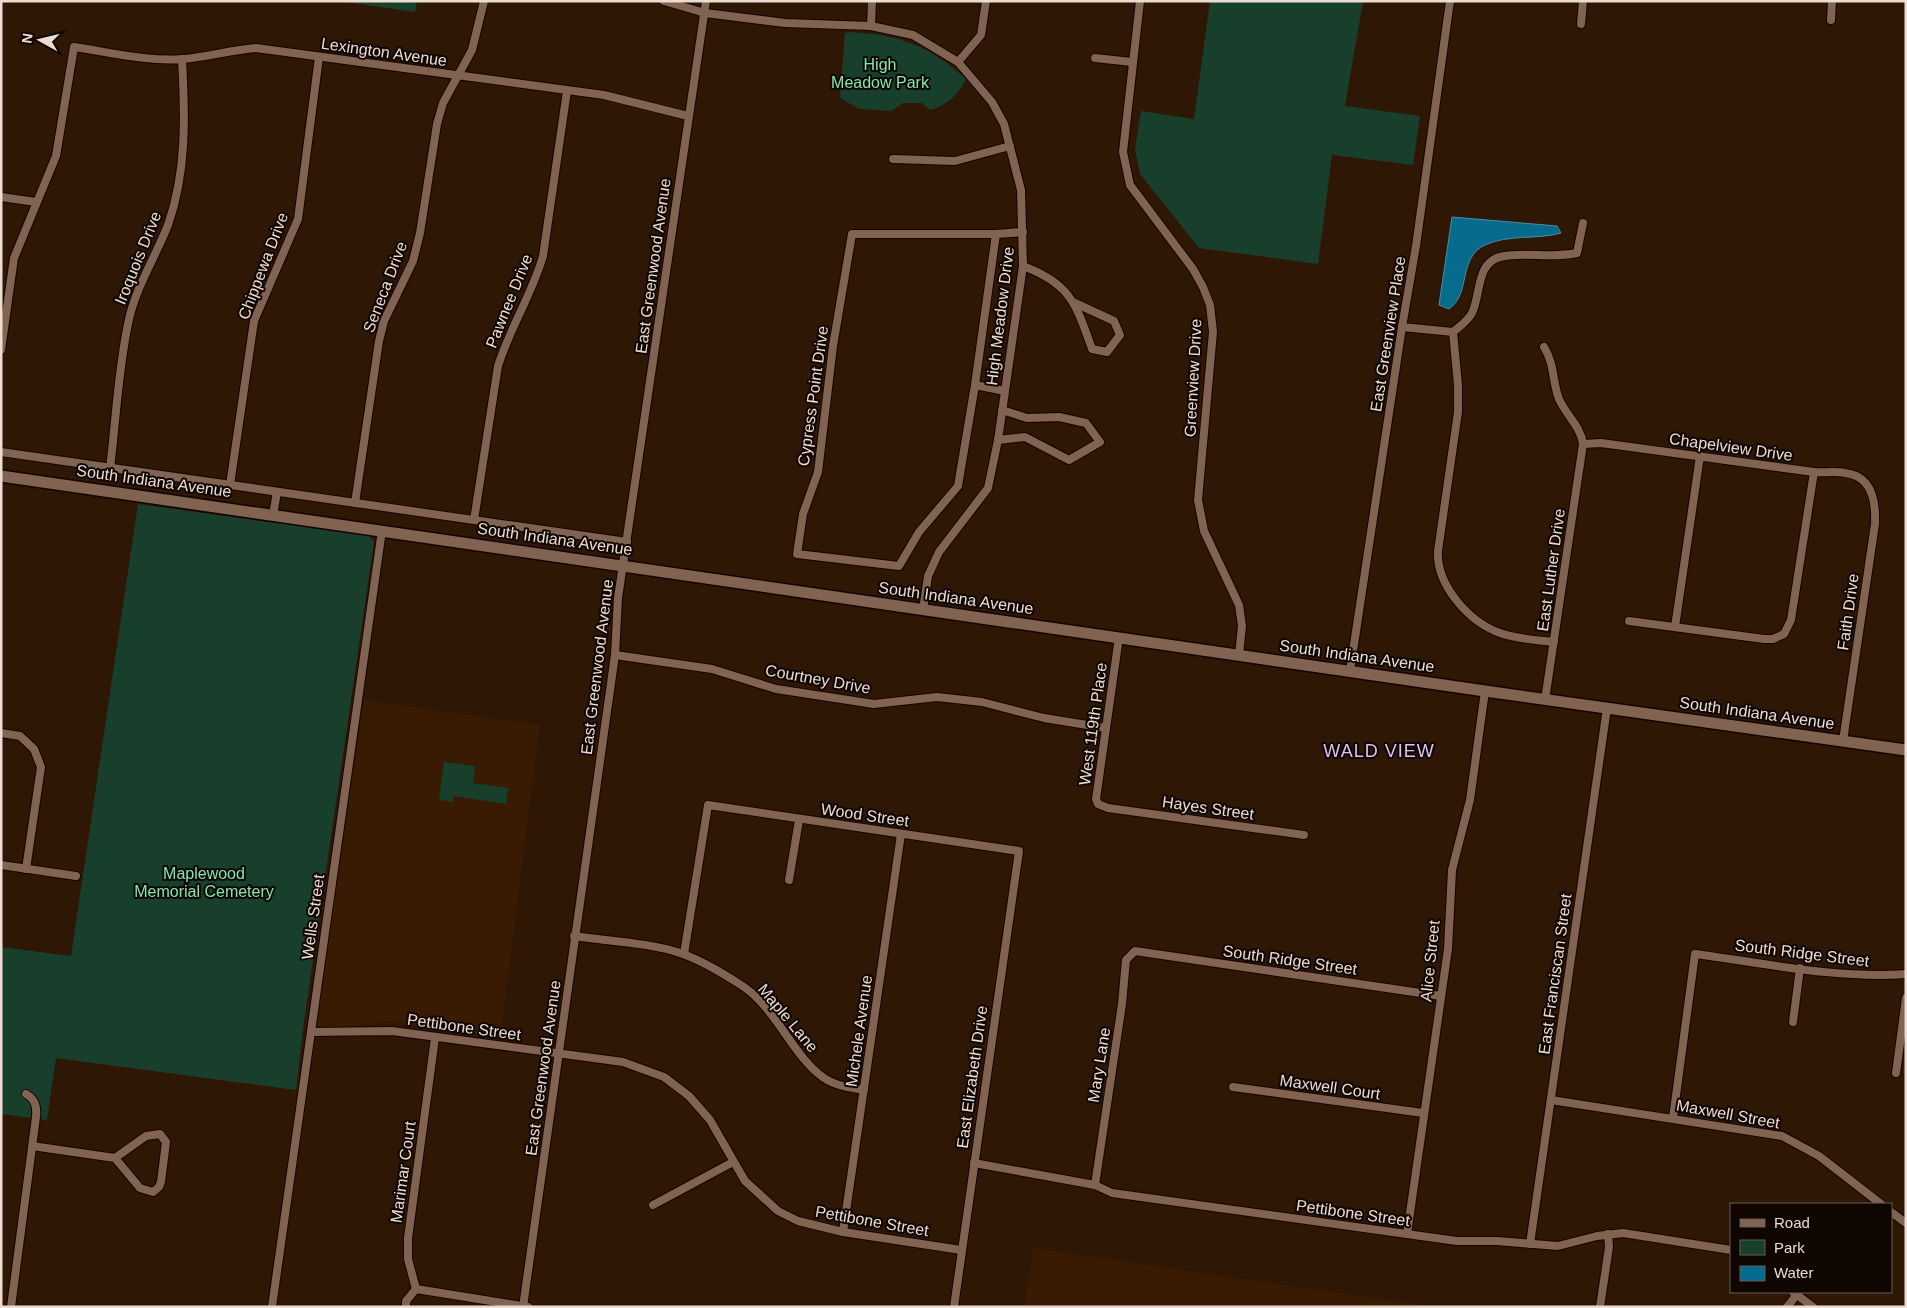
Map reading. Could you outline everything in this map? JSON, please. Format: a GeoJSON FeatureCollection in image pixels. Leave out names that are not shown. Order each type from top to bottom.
{"type":"FeatureCollection","features":[{"type":"Feature","properties":{"kind":"main road","name":"South Indiana Avenue"},"geometry":{"type":"LineString","coordinates":[[1,476],[1239,654],[1545,700],[1906,750]]}},
{"type":"Feature","properties":{"kind":"street","name":"Seneca Drive"},"geometry":{"type":"LineString","coordinates":[[355,503],[379,341],[384,321],[413,261],[420,233],[432,142],[443,103],[456,76],[472,50],[484,1]]}},
{"type":"Feature","properties":{"kind":"street","name":"High Meadow Drive"},"geometry":{"type":"LineString","coordinates":[[664,1],[704,13],[785,22],[871,26],[913,35],[958,62],[992,102],[1004,124],[1021,190],[1023,266],[998,440],[988,488],[939,552],[928,576],[924,610]]}},
{"type":"Feature","properties":{"kind":"street","name":"East Greenwood Avenue"},"geometry":{"type":"LineString","coordinates":[[524,1306],[574,936],[615,655],[618,598],[706,1]]}},
{"type":"Feature","properties":{"kind":"street"},"geometry":{"type":"LineString","coordinates":[[871,26],[872,1]]}},
{"type":"Feature","properties":{"kind":"street"},"geometry":{"type":"LineString","coordinates":[[958,62],[981,35],[986,1]]}},
{"type":"Feature","properties":{"kind":"street","name":"Greenview Drive"},"geometry":{"type":"LineString","coordinates":[[1140,1],[1123,152],[1130,185],[1193,269],[1204,287],[1210,305],[1213,332],[1198,500],[1204,531],[1239,605],[1242,626],[1239,654]]}},
{"type":"Feature","properties":{"kind":"street","name":"East Greenview Place"},"geometry":{"type":"LineString","coordinates":[[1350,671],[1402,326],[1416,246],[1450,1]]}},
{"type":"Feature","properties":{"kind":"street"},"geometry":{"type":"LineString","coordinates":[[1581,24],[1583,1]]}},
{"type":"Feature","properties":{"kind":"street"},"geometry":{"type":"LineString","coordinates":[[1831,20],[1832,1]]}},
{"type":"Feature","properties":{"kind":"street","name":"Lexington Avenue"},"geometry":{"type":"LineString","coordinates":[[36,202],[56,156],[74,47],[129,55],[182,59],[227,50],[256,48],[604,95],[688,116]]}},
{"type":"Feature","properties":{"kind":"street","name":"Chippewa Drive"},"geometry":{"type":"LineString","coordinates":[[230,485],[254,322],[298,219],[319,57]]}},
{"type":"Feature","properties":{"kind":"street"},"geometry":{"type":"LineString","coordinates":[[1095,58],[1132,62]]}},
{"type":"Feature","properties":{"kind":"street","name":"Iroquois Drive"},"geometry":{"type":"LineString","coordinates":[[110,468],[128,324],[136,295],[167,226],[176,200],[182,167],[185,114],[182,59]]}},
{"type":"Feature","properties":{"kind":"street","name":"Pawnee Drive"},"geometry":{"type":"LineString","coordinates":[[474,520],[498,366],[505,343],[538,274],[543,256],[567,91]]}},
{"type":"Feature","properties":{"kind":"street"},"geometry":{"type":"LineString","coordinates":[[894,159],[955,161],[1010,146]]}},
{"type":"Feature","properties":{"kind":"street"},"geometry":{"type":"LineString","coordinates":[[1,197],[36,202],[14,258],[1,350]]}},
{"type":"Feature","properties":{"kind":"street"},"geometry":{"type":"LineString","coordinates":[[1453,332],[1471,314],[1483,272],[1489,264],[1504,256],[1563,256],[1577,252],[1582,223]]}},
{"type":"Feature","properties":{"kind":"street"},"geometry":{"type":"LineString","coordinates":[[996,234],[1023,232]]}},
{"type":"Feature","properties":{"kind":"street","name":"Cypress Point Drive"},"geometry":{"type":"LineString","coordinates":[[852,234],[996,234],[975,386],[958,486],[918,532],[899,566],[797,554],[803,514],[818,472],[832,346],[852,234]]}},
{"type":"Feature","properties":{"kind":"street"},"geometry":{"type":"LineString","coordinates":[[1023,266],[1047,275],[1075,303],[1114,321],[1120,335],[1107,352],[1092,349],[1075,303]]}},
{"type":"Feature","properties":{"kind":"street"},"geometry":{"type":"LineString","coordinates":[[1402,326],[1453,332]]}},
{"type":"Feature","properties":{"kind":"street"},"geometry":{"type":"LineString","coordinates":[[1453,332],[1458,385],[1458,412],[1438,551],[1440,573],[1453,596],[1486,626],[1510,636],[1554,642]]}},
{"type":"Feature","properties":{"kind":"street"},"geometry":{"type":"LineString","coordinates":[[1544,347],[1554,368],[1559,398],[1580,433],[1583,444]]}},
{"type":"Feature","properties":{"kind":"street"},"geometry":{"type":"LineString","coordinates":[[975,386],[1005,390]]}},
{"type":"Feature","properties":{"kind":"street"},"geometry":{"type":"LineString","coordinates":[[998,440],[1025,437],[1069,460],[1100,442],[1086,423],[1059,417],[1027,418],[1002,410]]}},
{"type":"Feature","properties":{"kind":"street","name":"Chapelview Drive"},"geometry":{"type":"LineString","coordinates":[[1583,444],[1601,443],[1814,472],[1850,474],[1862,479],[1869,488]]}},
{"type":"Feature","properties":{"kind":"street","name":"East Luther Drive"},"geometry":{"type":"LineString","coordinates":[[1545,700],[1583,444]]}},
{"type":"Feature","properties":{"kind":"street"},"geometry":{"type":"LineString","coordinates":[[1,452],[627,542]]}},
{"type":"Feature","properties":{"kind":"street"},"geometry":{"type":"LineString","coordinates":[[1675,627],[1700,456]]}},
{"type":"Feature","properties":{"kind":"street"},"geometry":{"type":"LineString","coordinates":[[1630,621],[1764,639],[1773,639],[1784,634],[1791,620],[1814,472]]}},
{"type":"Feature","properties":{"kind":"street","name":"Faith Drive"},"geometry":{"type":"LineString","coordinates":[[1843,741],[1875,524],[1875,500],[1869,488]]}},
{"type":"Feature","properties":{"kind":"street"},"geometry":{"type":"LineString","coordinates":[[273,515],[276,492]]}},
{"type":"Feature","properties":{"kind":"street","name":"Wells Street"},"geometry":{"type":"LineString","coordinates":[[272,1307],[382,530]]}},
{"type":"Feature","properties":{"kind":"street","name":"West 119th Place"},"geometry":{"type":"LineString","coordinates":[[1108,808],[1098,804],[1096,799],[1119,637]]}},
{"type":"Feature","properties":{"kind":"street","name":"Courtney Drive"},"geometry":{"type":"LineString","coordinates":[[615,655],[712,669],[776,689],[874,704],[936,697],[982,702],[1044,718],[1106,728]]}},
{"type":"Feature","properties":{"kind":"street","name":"Alice Street"},"geometry":{"type":"LineString","coordinates":[[1407,1234],[1449,939],[1449,896],[1452,870],[1469,808],[1485,691]]}},
{"type":"Feature","properties":{"kind":"street","name":"East Franciscan Street"},"geometry":{"type":"LineString","coordinates":[[1530,1244],[1607,708]]}},
{"type":"Feature","properties":{"kind":"street"},"geometry":{"type":"LineString","coordinates":[[1,733],[20,736],[34,749],[41,767],[26,869]]}},
{"type":"Feature","properties":{"kind":"street","name":"Wood Street"},"geometry":{"type":"LineString","coordinates":[[684,954],[708,805],[799,820],[1019,851]]}},
{"type":"Feature","properties":{"kind":"street","name":"Hayes Street"},"geometry":{"type":"LineString","coordinates":[[1108,808],[1304,835]]}},
{"type":"Feature","properties":{"kind":"street"},"geometry":{"type":"LineString","coordinates":[[789,880],[799,820]]}},
{"type":"Feature","properties":{"kind":"street","name":"Michele Avenue"},"geometry":{"type":"LineString","coordinates":[[843,1232],[901,834]]}},
{"type":"Feature","properties":{"kind":"street","name":"East Elizabeth Drive"},"geometry":{"type":"LineString","coordinates":[[954,1307],[960,1250],[1019,851]]}},
{"type":"Feature","properties":{"kind":"street"},"geometry":{"type":"LineString","coordinates":[[1,866],[76,876]]}},
{"type":"Feature","properties":{"kind":"street","name":"Maple Lane"},"geometry":{"type":"LineString","coordinates":[[574,936],[684,954],[742,985],[767,1009],[811,1066],[825,1078],[842,1086],[864,1090]]}},
{"type":"Feature","properties":{"kind":"street","name":"South Ridge Street"},"geometry":{"type":"LineString","coordinates":[[1135,952],[1441,996]]}},
{"type":"Feature","properties":{"kind":"street","name":"Mary Lane"},"geometry":{"type":"LineString","coordinates":[[1095,1185],[1122,1004],[1126,960],[1135,952]]}},
{"type":"Feature","properties":{"kind":"street","name":"South Ridge Street"},"geometry":{"type":"LineString","coordinates":[[1672,1118],[1695,954],[1866,975],[1906,974]]}},
{"type":"Feature","properties":{"kind":"street"},"geometry":{"type":"LineString","coordinates":[[1793,1022],[1800,968]]}},
{"type":"Feature","properties":{"kind":"street"},"geometry":{"type":"LineString","coordinates":[[1896,1074],[1906,998]]}},
{"type":"Feature","properties":{"kind":"street","name":"Pettibone Street"},"geometry":{"type":"LineString","coordinates":[[311,1032],[392,1031],[623,1062],[664,1078],[689,1096],[710,1120],[745,1181],[778,1211],[798,1221],[843,1232],[960,1250]]}},
{"type":"Feature","properties":{"kind":"street","name":"Marimar Court"},"geometry":{"type":"LineString","coordinates":[[416,1289],[408,1259],[408,1238],[435,1038]]}},
{"type":"Feature","properties":{"kind":"street","name":"Maxwell Court"},"geometry":{"type":"LineString","coordinates":[[1233,1087],[1424,1114]]}},
{"type":"Feature","properties":{"kind":"street"},"geometry":{"type":"LineString","coordinates":[[11,1307],[37,1110],[32,1097],[26,1094]]}},
{"type":"Feature","properties":{"kind":"street","name":"Maxwell Street"},"geometry":{"type":"LineString","coordinates":[[1551,1100],[1782,1136],[1808,1148],[1870,1201]]}},
{"type":"Feature","properties":{"kind":"street"},"geometry":{"type":"LineString","coordinates":[[32,1146],[115,1158],[151,1134],[160,1134],[166,1142],[161,1182],[159,1187],[153,1192],[140,1188],[115,1158]]}},
{"type":"Feature","properties":{"kind":"street"},"geometry":{"type":"LineString","coordinates":[[653,1205],[733,1162]]}},
{"type":"Feature","properties":{"kind":"street","name":"Pettibone Street"},"geometry":{"type":"LineString","coordinates":[[974,1163],[1095,1185],[1112,1193],[1457,1240],[1558,1246],[1608,1234],[1631,1234],[1730,1250]]}},
{"type":"Feature","properties":{"kind":"street"},"geometry":{"type":"LineString","coordinates":[[1892,1213],[1906,1223]]}},
{"type":"Feature","properties":{"kind":"street"},"geometry":{"type":"LineString","coordinates":[[1600,1307],[1609,1248],[1608,1234]]}},
{"type":"Feature","properties":{"kind":"street"},"geometry":{"type":"LineString","coordinates":[[406,1307],[406,1302],[416,1289],[524,1306]]}},
{"type":"Feature","properties":{"kind":"street"},"geometry":{"type":"LineString","coordinates":[[1787,1307],[1796,1293],[1813,1307]]}},
{"type":"Feature","properties":{"kind":"shaded area"},"geometry":{"type":"Polygon","coordinates":[[[364,700],[540,725],[500,1038],[389,1021],[337,1029],[316,1026],[364,700]]]}},
{"type":"Feature","properties":{"kind":"shaded area"},"geometry":{"type":"Polygon","coordinates":[[[1033,1248],[1435,1307],[1024,1307],[1033,1248]]]}},
{"type":"Feature","properties":{"kind":"green space"},"geometry":{"type":"Polygon","coordinates":[[[339,1],[417,1],[415,12],[339,1]]]}},
{"type":"Feature","properties":{"kind":"green space"},"geometry":{"type":"Polygon","coordinates":[[[1210,1],[1363,1],[1345,106],[1420,116],[1413,165],[1332,155],[1318,264],[1199,248],[1140,174],[1135,149],[1141,111],[1194,119],[1210,1]]]}},
{"type":"Feature","properties":{"kind":"green space","name":"High Meadow Park"},"geometry":{"type":"Polygon","coordinates":[[[845,33],[884,36],[913,44],[939,58],[966,79],[951,99],[930,110],[922,103],[903,103],[891,111],[859,109],[840,98],[845,33]]]}},
{"type":"Feature","properties":{"kind":"green space","name":"Maplewood Memorial Cemetery"},"geometry":{"type":"Polygon","coordinates":[[[138,504],[369,536],[374,542],[304,1022],[296,1090],[56,1058],[47,1120],[1,1114],[1,947],[71,956],[138,504]]]}},
{"type":"Feature","properties":{"kind":"green space"},"geometry":{"type":"Polygon","coordinates":[[[444,762],[475,766],[473,783],[508,788],[506,804],[454,796],[453,802],[439,800],[444,762]]]}},
{"type":"Feature","properties":{"kind":"water"},"geometry":{"type":"Polygon","coordinates":[[[1452,217],[1557,226],[1561,233],[1503,239],[1485,245],[1471,258],[1460,294],[1456,302],[1449,309],[1439,305],[1452,217]]]}},
{"type":"Feature","properties":{"kind":"district","name":"WALD VIEW"},"geometry":{"type":"Point","coordinates":[1379,751]}}]}
